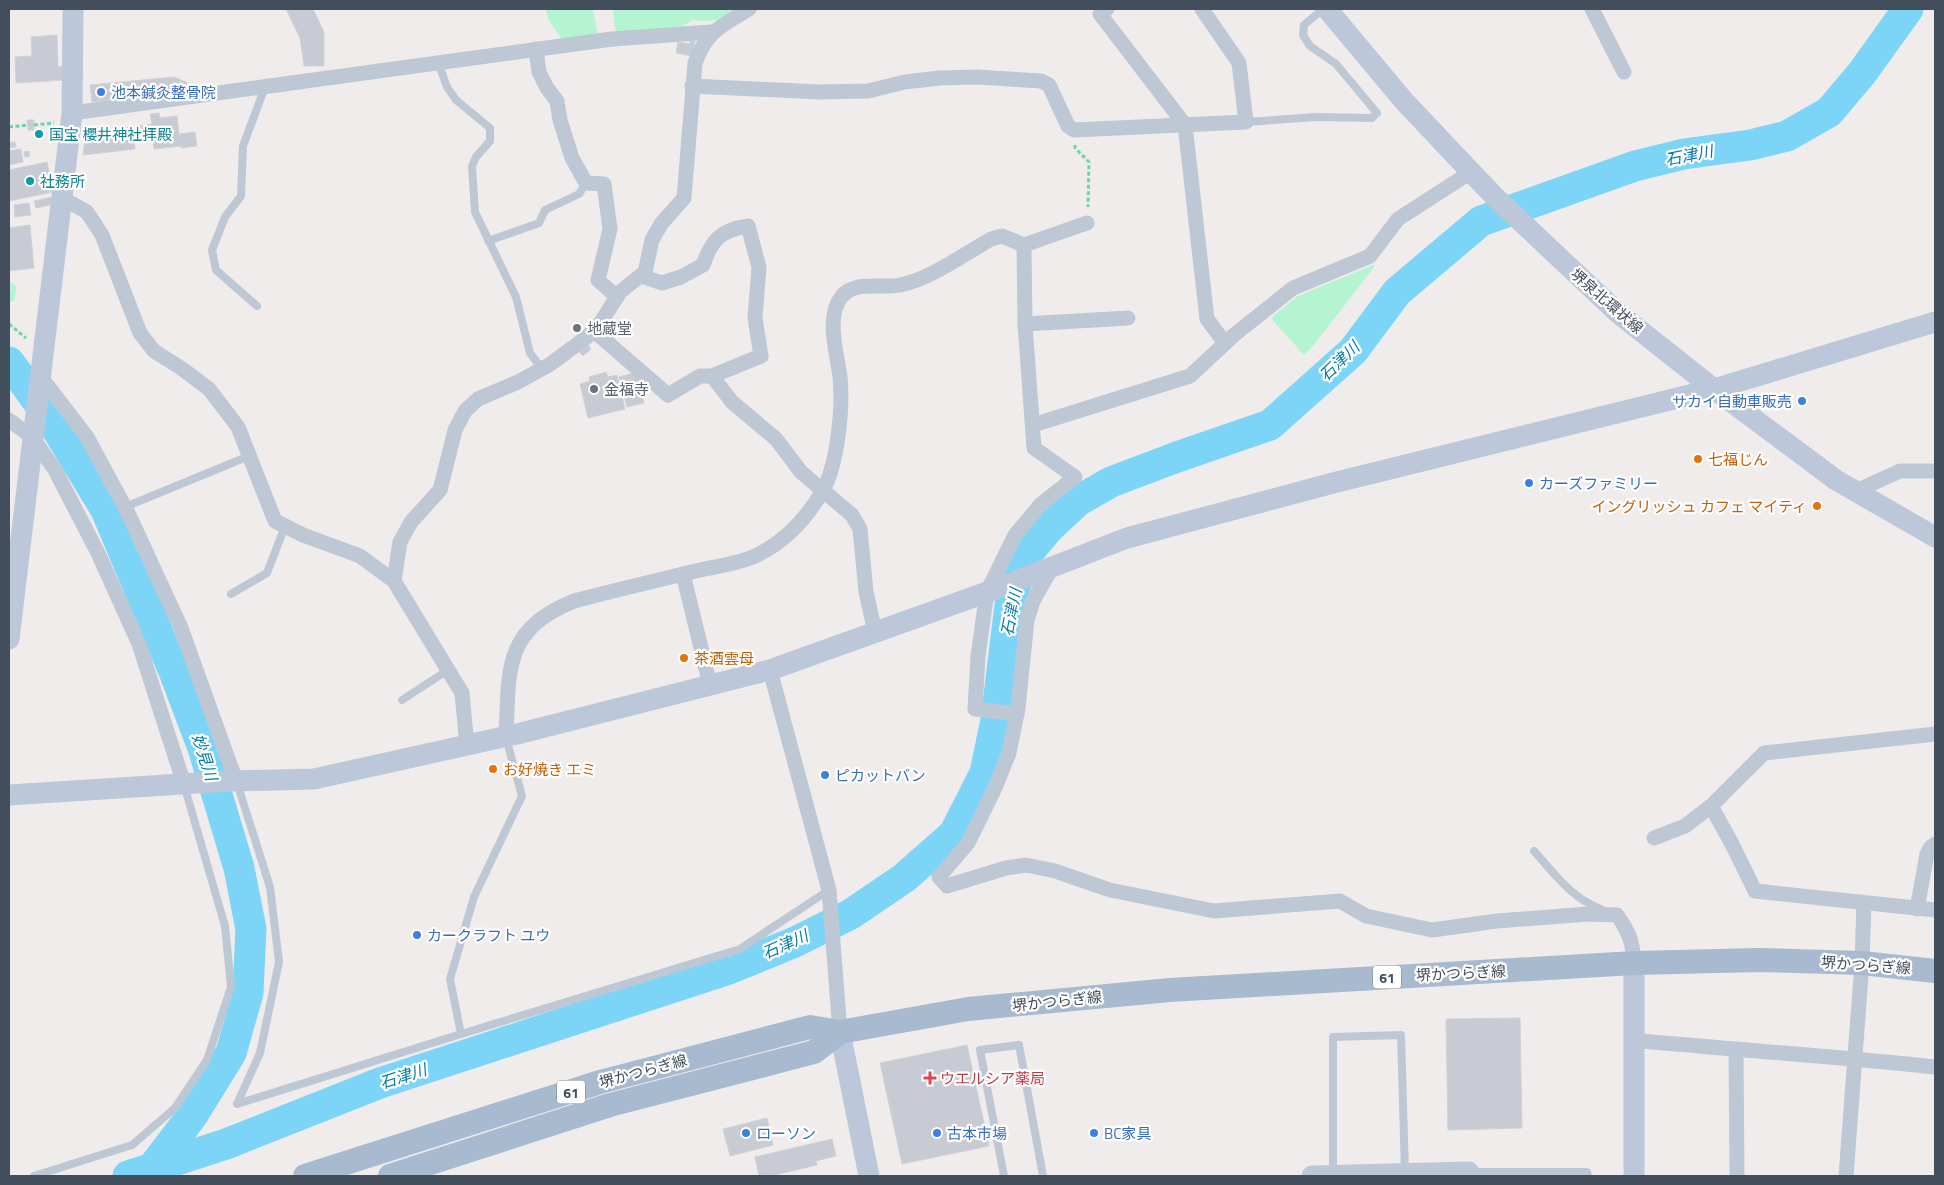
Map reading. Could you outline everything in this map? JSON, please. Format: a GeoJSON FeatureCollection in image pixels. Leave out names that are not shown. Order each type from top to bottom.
{"type":"FeatureCollection","features":[{"type":"Feature","properties":{"kind":"main road","name":"堺かつらぎ線"},"geometry":{"type":"LineString","coordinates":[[318,1174],[600,1082],[810,1028],[840,1032],[968,1009],[1170,990],[1634,963],[1760,960],[1862,962],[1935,971]]}},
{"type":"Feature","properties":{"kind":"main road","name":"堺かつらぎ線"},"geometry":{"type":"LineString","coordinates":[[390,1176],[610,1105],[814,1052],[840,1032]]}},
{"type":"Feature","properties":{"kind":"street"},"geometry":{"type":"LineString","coordinates":[[9,639],[62,198],[73,9]]}},
{"type":"Feature","properties":{"kind":"street"},"geometry":{"type":"LineString","coordinates":[[394,581],[400,542],[411,522],[440,490],[455,430],[465,411],[478,399],[518,382],[542,369],[587,337],[617,297],[645,272],[652,240],[661,224],[684,198],[692,86],[695,63],[701,46],[711,32],[750,9]]}},
{"type":"Feature","properties":{"kind":"street"},"geometry":{"type":"LineString","coordinates":[[1107,9],[1100,14],[1185,125],[1207,319],[1225,343]]}},
{"type":"Feature","properties":{"kind":"street"},"geometry":{"type":"LineString","coordinates":[[692,86],[819,92],[868,91],[905,82],[940,78],[977,77],[1041,81],[1049,85],[1068,126],[1074,130],[1246,122],[1239,63],[1202,9]]}},
{"type":"Feature","properties":{"kind":"street","name":"堺泉北環状線"},"geometry":{"type":"LineString","coordinates":[[1327,9],[1404,101],[1471,172],[1532,233],[1618,313],[1714,389],[1836,480],[1935,537]]}},
{"type":"Feature","properties":{"kind":"street"},"geometry":{"type":"LineString","coordinates":[[1592,9],[1624,72]]}},
{"type":"Feature","properties":{"kind":"street"},"geometry":{"type":"LineString","coordinates":[[67,117],[265,86],[536,49],[612,39],[711,32]]}},
{"type":"Feature","properties":{"kind":"street"},"geometry":{"type":"LineString","coordinates":[[536,49],[539,72],[547,88],[557,101],[560,120],[572,158],[586,183],[604,184],[610,230],[598,280],[617,297]]}},
{"type":"Feature","properties":{"kind":"street"},"geometry":{"type":"LineString","coordinates":[[1033,426],[1190,376],[1225,343],[1293,288],[1370,256],[1398,219],[1471,172]]}},
{"type":"Feature","properties":{"kind":"street"},"geometry":{"type":"LineString","coordinates":[[62,198],[87,212],[102,235],[140,334],[154,352],[181,368],[209,389],[238,427],[275,521],[302,535],[360,556],[394,581],[462,694],[467,746]]}},
{"type":"Feature","properties":{"kind":"street"},"geometry":{"type":"LineString","coordinates":[[506,737],[508,697],[515,650],[526,633],[542,617],[555,608],[574,600],[754,557],[787,535],[803,518],[823,490],[832,463],[840,423],[841,387],[833,326],[835,311],[841,298],[848,291],[857,287],[899,286],[918,280],[991,239],[1002,236],[1011,238],[1024,245],[1087,223]]}},
{"type":"Feature","properties":{"kind":"street"},"geometry":{"type":"LineString","coordinates":[[593,330],[668,395],[700,376],[712,376],[760,356],[755,318],[759,267],[748,226],[734,228],[716,238],[709,248],[703,265],[681,277],[662,283],[641,276]]}},
{"type":"Feature","properties":{"kind":"street"},"geometry":{"type":"LineString","coordinates":[[1017,714],[975,708],[978,656],[990,591],[1015,534],[1041,504],[1075,477],[1034,448],[1025,324],[1024,245]]}},
{"type":"Feature","properties":{"kind":"street"},"geometry":{"type":"LineString","coordinates":[[1025,324],[1128,318]]}},
{"type":"Feature","properties":{"kind":"street"},"geometry":{"type":"LineString","coordinates":[[9,795],[186,783],[314,779],[506,737],[770,670],[1050,569],[1127,538],[1337,482],[1714,389],[1935,322]]}},
{"type":"Feature","properties":{"kind":"street"},"geometry":{"type":"LineString","coordinates":[[712,376],[732,402],[776,439],[801,472],[852,515],[860,529],[866,592],[875,632]]}},
{"type":"Feature","properties":{"kind":"street"},"geometry":{"type":"LineString","coordinates":[[41,379],[88,437],[125,507],[181,628],[232,781]]}},
{"type":"Feature","properties":{"kind":"street"},"geometry":{"type":"LineString","coordinates":[[9,420],[33,434],[55,470],[97,551],[139,644],[186,783]]}},
{"type":"Feature","properties":{"kind":"street"},"geometry":{"type":"LineString","coordinates":[[1856,491],[1900,471],[1935,471]]}},
{"type":"Feature","properties":{"kind":"street"},"geometry":{"type":"LineString","coordinates":[[1050,569],[1033,601],[1027,620],[1017,714],[1009,753],[968,843],[939,877],[947,886],[1006,868],[1026,866],[1055,871],[1110,890],[1214,911],[1340,901],[1366,916],[1432,930],[1497,921],[1588,914],[1617,915],[1625,926],[1633,944],[1634,1176]]}},
{"type":"Feature","properties":{"kind":"street"},"geometry":{"type":"LineString","coordinates":[[683,574],[710,685]]}},
{"type":"Feature","properties":{"kind":"street"},"geometry":{"type":"LineString","coordinates":[[770,670],[829,896],[840,1032],[869,1176]]}},
{"type":"Feature","properties":{"kind":"street"},"geometry":{"type":"LineString","coordinates":[[1654,838],[1685,826],[1710,806],[1764,753],[1935,734]]}},
{"type":"Feature","properties":{"kind":"street"},"geometry":{"type":"LineString","coordinates":[[1710,806],[1732,844],[1754,891],[1935,910]]}},
{"type":"Feature","properties":{"kind":"street"},"geometry":{"type":"LineString","coordinates":[[1917,909],[1927,854],[1931,846],[1935,844]]}},
{"type":"Feature","properties":{"kind":"street"},"geometry":{"type":"LineString","coordinates":[[1846,1176],[1862,962],[1864,903]]}},
{"type":"Feature","properties":{"kind":"street"},"geometry":{"type":"LineString","coordinates":[[1633,1040],[1736,1050],[1854,1058],[1935,1068]]}},
{"type":"Feature","properties":{"kind":"street"},"geometry":{"type":"LineString","coordinates":[[1736,1050],[1737,1176]]}},
{"type":"Feature","properties":{"kind":"street"},"geometry":{"type":"LineString","coordinates":[[1312,1176],[1469,1174]]}},
{"type":"Feature","properties":{"kind":"lane"},"geometry":{"type":"LineString","coordinates":[[1246,122],[1316,117],[1372,118],[1377,113],[1336,64],[1310,46],[1303,35],[1304,26],[1323,9]]}},
{"type":"Feature","properties":{"kind":"lane"},"geometry":{"type":"LineString","coordinates":[[438,62],[447,87],[456,100],[490,128],[490,141],[476,156],[472,166],[475,212],[516,297],[530,353],[542,369]]}},
{"type":"Feature","properties":{"kind":"lane"},"geometry":{"type":"LineString","coordinates":[[257,306],[216,270],[212,250],[225,217],[241,196],[243,146],[265,86]]}},
{"type":"Feature","properties":{"kind":"lane"},"geometry":{"type":"LineString","coordinates":[[488,241],[539,223],[545,210],[579,194],[586,183]]}},
{"type":"Feature","properties":{"kind":"lane"},"geometry":{"type":"LineString","coordinates":[[125,507],[249,456]]}},
{"type":"Feature","properties":{"kind":"lane"},"geometry":{"type":"LineString","coordinates":[[231,594],[267,573],[285,526]]}},
{"type":"Feature","properties":{"kind":"lane"},"geometry":{"type":"LineString","coordinates":[[402,700],[448,670]]}},
{"type":"Feature","properties":{"kind":"lane"},"geometry":{"type":"LineString","coordinates":[[461,1034],[450,979],[474,897],[522,796],[506,737]]}},
{"type":"Feature","properties":{"kind":"lane"},"geometry":{"type":"LineString","coordinates":[[232,781],[270,887],[279,962],[260,1053],[237,1104],[740,949],[829,896]]}},
{"type":"Feature","properties":{"kind":"lane"},"geometry":{"type":"LineString","coordinates":[[34,1176],[132,1145],[175,1108],[206,1060],[231,987],[225,926],[186,783]]}},
{"type":"Feature","properties":{"kind":"lane"},"geometry":{"type":"LineString","coordinates":[[1534,851],[1570,891],[1587,905],[1617,915]]}},
{"type":"Feature","properties":{"kind":"lane"},"geometry":{"type":"LineString","coordinates":[[1333,1176],[1333,1037],[1392,1035],[1401,1035],[1405,1174]]}},
{"type":"Feature","properties":{"kind":"lane"},"geometry":{"type":"LineString","coordinates":[[1004,1176],[980,1050],[1019,1046],[1043,1176]]}},
{"type":"Feature","properties":{"kind":"lane"},"geometry":{"type":"LineString","coordinates":[[1469,1174],[1588,1172],[1588,1176]]}},
{"type":"Feature","properties":{"kind":"path"},"geometry":{"type":"LineString","coordinates":[[34,125],[67,117]]}},
{"type":"Feature","properties":{"kind":"path"},"geometry":{"type":"LineString","coordinates":[[9,127],[28,125]]}},
{"type":"Feature","properties":{"kind":"path"},"geometry":{"type":"LineString","coordinates":[[1074,130],[1074,148],[1089,162],[1087,223]]}},
{"type":"Feature","properties":{"kind":"green space"},"geometry":{"type":"Polygon","coordinates":[[[546,9],[593,9],[598,35],[562,40],[548,19],[546,9]]]}},
{"type":"Feature","properties":{"kind":"green space"},"geometry":{"type":"Polygon","coordinates":[[[613,9],[734,9],[717,20],[693,20],[677,30],[619,34],[615,30],[613,9]]]}},
{"type":"Feature","properties":{"kind":"green space"},"geometry":{"type":"Polygon","coordinates":[[[1373,265],[1374,267],[1304,355],[1271,318],[1298,296],[1373,265]]]}},
{"type":"Feature","properties":{"kind":"green space"},"geometry":{"type":"Polygon","coordinates":[[[9,281],[17,287],[14,300],[9,303],[9,281]]]}},
{"type":"Feature","properties":{"kind":"building"},"geometry":{"type":"Polygon","coordinates":[[[286,9],[313,9],[324,32],[324,66],[304,66],[300,38],[286,9]]]}},
{"type":"Feature","properties":{"kind":"building"},"geometry":{"type":"Polygon","coordinates":[[[57,35],[58,67],[65,66],[65,80],[16,83],[15,57],[32,56],[31,37],[57,35]]]}},
{"type":"Feature","properties":{"kind":"building"},"geometry":{"type":"Polygon","coordinates":[[[690,41],[695,41],[692,56],[676,53],[678,42],[690,44],[690,41]]]}},
{"type":"Feature","properties":{"kind":"building"},"geometry":{"type":"Polygon","coordinates":[[[174,77],[186,82],[188,91],[92,102],[90,85],[174,77]]]}},
{"type":"Feature","properties":{"kind":"building"},"geometry":{"type":"Polygon","coordinates":[[[159,113],[160,118],[177,116],[179,134],[195,132],[197,146],[154,149],[153,138],[140,140],[139,126],[152,124],[150,114],[159,113]]]}},
{"type":"Feature","properties":{"kind":"building"},"geometry":{"type":"Polygon","coordinates":[[[27,120],[34,120],[34,130],[28,130],[27,120]]]}},
{"type":"Feature","properties":{"kind":"building"},"geometry":{"type":"Polygon","coordinates":[[[133,127],[135,149],[83,155],[86,132],[133,127]]]}},
{"type":"Feature","properties":{"kind":"building"},"geometry":{"type":"Polygon","coordinates":[[[15,142],[16,147],[10,148],[9,143],[15,142]]]}},
{"type":"Feature","properties":{"kind":"building"},"geometry":{"type":"Polygon","coordinates":[[[21,149],[23,162],[9,165],[9,151],[21,149]]]}},
{"type":"Feature","properties":{"kind":"building"},"geometry":{"type":"Polygon","coordinates":[[[29,151],[30,156],[25,157],[24,152],[29,151]]]}},
{"type":"Feature","properties":{"kind":"building","name":"社務所"},"geometry":{"type":"Polygon","coordinates":[[[47,162],[53,192],[9,201],[9,170],[47,162]]]}},
{"type":"Feature","properties":{"kind":"building"},"geometry":{"type":"Polygon","coordinates":[[[52,197],[54,204],[36,208],[34,201],[52,197]]]}},
{"type":"Feature","properties":{"kind":"building"},"geometry":{"type":"Polygon","coordinates":[[[29,203],[31,215],[15,217],[14,205],[29,203]]]}},
{"type":"Feature","properties":{"kind":"building"},"geometry":{"type":"Polygon","coordinates":[[[30,225],[34,268],[9,271],[9,228],[30,225]]]}},
{"type":"Feature","properties":{"kind":"building"},"geometry":{"type":"Polygon","coordinates":[[[587,344],[591,349],[583,356],[578,351],[587,344]]]}},
{"type":"Feature","properties":{"kind":"building"},"geometry":{"type":"Polygon","coordinates":[[[606,372],[608,377],[617,375],[625,409],[588,418],[580,384],[590,381],[589,377],[606,372]]]}},
{"type":"Feature","properties":{"kind":"building"},"geometry":{"type":"Polygon","coordinates":[[[637,372],[644,403],[627,407],[619,377],[637,372]]]}},
{"type":"Feature","properties":{"kind":"building"},"geometry":{"type":"Polygon","coordinates":[[[1520,1018],[1522,1128],[1448,1130],[1446,1019],[1520,1018]]]}},
{"type":"Feature","properties":{"kind":"building"},"geometry":{"type":"Polygon","coordinates":[[[967,1045],[989,1146],[902,1164],[880,1063],[967,1045]]]}},
{"type":"Feature","properties":{"kind":"building"},"geometry":{"type":"Polygon","coordinates":[[[767,1118],[773,1145],[730,1156],[723,1129],[767,1118]]]}},
{"type":"Feature","properties":{"kind":"building"},"geometry":{"type":"Polygon","coordinates":[[[832,1139],[836,1156],[816,1161],[817,1165],[771,1176],[759,1176],[755,1157],[832,1139]]]}},
{"type":"Feature","properties":{"kind":"waterway","name":"石津川"},"geometry":{"type":"LineString","coordinates":[[128,1176],[226,1144],[380,1083],[729,969],[795,942],[851,914],[904,878],[954,834],[985,773],[996,720],[1011,597],[1028,553],[1048,529],[1078,501],[1111,482],[1270,425],[1353,351],[1397,292],[1481,221],[1635,166],[1684,154],[1750,145],[1787,136],[1829,112],[1862,73],[1908,9]]}},
{"type":"Feature","properties":{"kind":"waterway","name":"妙見川"},"geometry":{"type":"LineString","coordinates":[[9,362],[52,421],[106,510],[175,674],[203,748],[239,868],[251,929],[248,993],[231,1053],[192,1116],[153,1167]]}},
{"type":"Feature","properties":{"kind":"place","name":"池本鍼灸整骨院"},"geometry":{"type":"Point","coordinates":[101,92]}},
{"type":"Feature","properties":{"kind":"place","name":"国宝 櫻井神社拝殿"},"geometry":{"type":"Point","coordinates":[39,134]}},
{"type":"Feature","properties":{"kind":"place","name":"社務所"},"geometry":{"type":"Point","coordinates":[30,181]}},
{"type":"Feature","properties":{"kind":"place","name":"地蔵堂"},"geometry":{"type":"Point","coordinates":[577,328]}},
{"type":"Feature","properties":{"kind":"place","name":"金福寺"},"geometry":{"type":"Point","coordinates":[594,389]}},
{"type":"Feature","properties":{"kind":"place","name":"サカイ自動車販売"},"geometry":{"type":"Point","coordinates":[1802,401]}},
{"type":"Feature","properties":{"kind":"place","name":"七福じん"},"geometry":{"type":"Point","coordinates":[1698,459]}},
{"type":"Feature","properties":{"kind":"place","name":"カーズファミリー"},"geometry":{"type":"Point","coordinates":[1529,483]}},
{"type":"Feature","properties":{"kind":"place","name":"イングリッシュ カフェ マイティ"},"geometry":{"type":"Point","coordinates":[1817,506]}},
{"type":"Feature","properties":{"kind":"place","name":"茶酒雲母"},"geometry":{"type":"Point","coordinates":[684,658]}},
{"type":"Feature","properties":{"kind":"place","name":"お好焼き エミ"},"geometry":{"type":"Point","coordinates":[493,769]}},
{"type":"Feature","properties":{"kind":"place","name":"ピカットバン"},"geometry":{"type":"Point","coordinates":[825,775]}},
{"type":"Feature","properties":{"kind":"place","name":"カークラフト ユウ"},"geometry":{"type":"Point","coordinates":[417,935]}},
{"type":"Feature","properties":{"kind":"place","name":"ウエルシア薬局"},"geometry":{"type":"Point","coordinates":[930,1078]}},
{"type":"Feature","properties":{"kind":"place","name":"ローソン"},"geometry":{"type":"Point","coordinates":[746,1133]}},
{"type":"Feature","properties":{"kind":"place","name":"古本市場"},"geometry":{"type":"Point","coordinates":[937,1133]}},
{"type":"Feature","properties":{"kind":"place","name":"BC家具"},"geometry":{"type":"Point","coordinates":[1094,1133]}}]}
